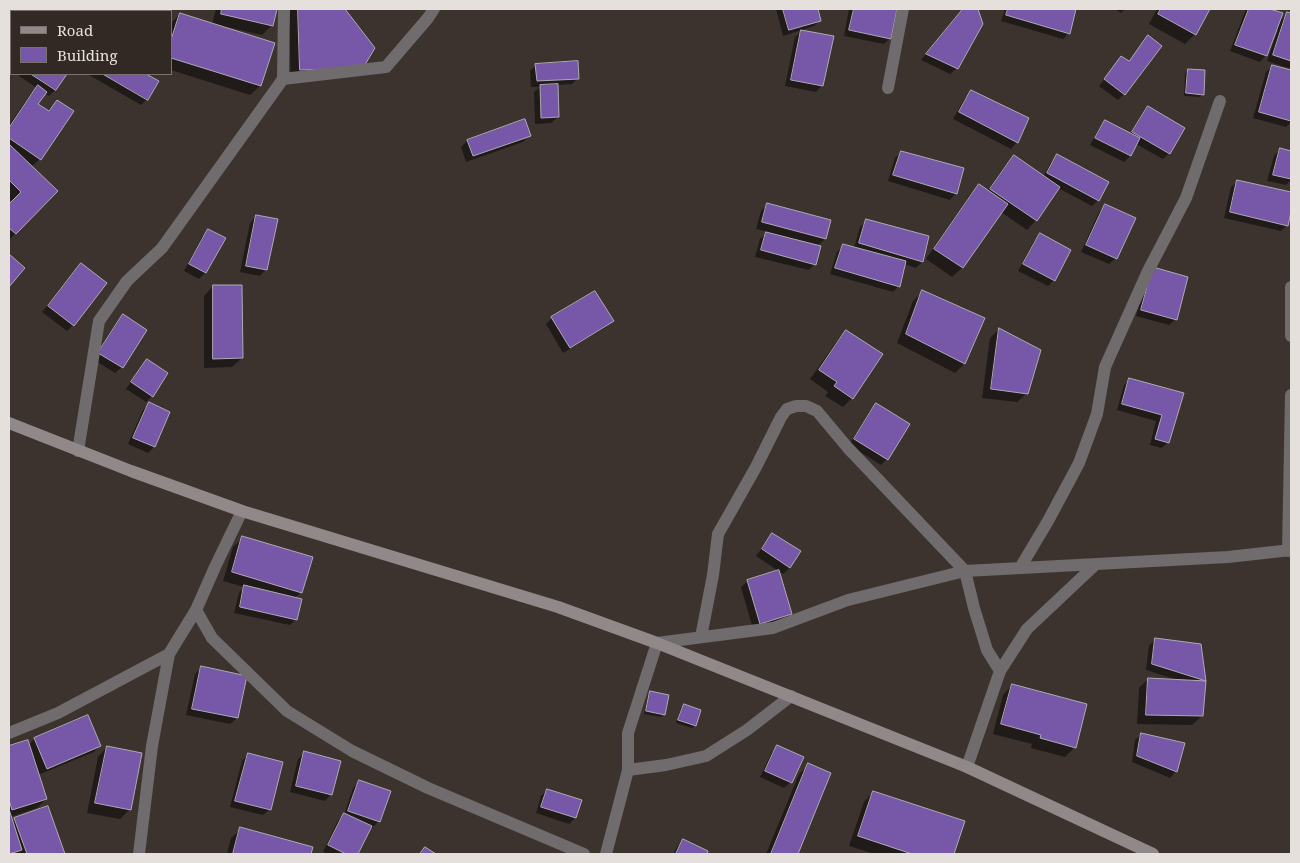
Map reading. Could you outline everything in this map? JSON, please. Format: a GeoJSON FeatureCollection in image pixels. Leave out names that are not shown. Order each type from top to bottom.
{"type":"FeatureCollection","features":[{"type":"Feature","properties":{"kind":"main road"},"geometry":{"type":"LineString","coordinates":[[9,423],[131,472],[242,511],[558,607],[657,643],[967,767],[1153,854]]}},
{"type":"Feature","properties":{"kind":"street"},"geometry":{"type":"LineString","coordinates":[[78,451],[98,321],[128,281],[162,248],[283,79],[284,9]]}},
{"type":"Feature","properties":{"kind":"street"},"geometry":{"type":"LineString","coordinates":[[283,79],[386,67],[434,9]]}},
{"type":"Feature","properties":{"kind":"street"},"geometry":{"type":"LineString","coordinates":[[888,88],[903,9]]}},
{"type":"Feature","properties":{"kind":"street"},"geometry":{"type":"LineString","coordinates":[[1020,568],[1048,521],[1078,462],[1097,414],[1105,367],[1148,271],[1186,198],[1220,100]]}},
{"type":"Feature","properties":{"kind":"street"},"geometry":{"type":"LineString","coordinates":[[1291,287],[1291,336]]}},
{"type":"Feature","properties":{"kind":"street"},"geometry":{"type":"LineString","coordinates":[[606,854],[628,770],[628,733],[657,643],[773,628],[848,600],[965,571],[1228,557],[1290,550],[1291,395]]}},
{"type":"Feature","properties":{"kind":"street"},"geometry":{"type":"LineString","coordinates":[[701,637],[713,576],[718,534],[756,467],[781,417],[787,410],[796,406],[806,406],[817,411],[848,448],[965,571],[987,650],[1000,671]]}},
{"type":"Feature","properties":{"kind":"street"},"geometry":{"type":"LineString","coordinates":[[139,854],[152,746],[169,654],[196,610],[242,511]]}},
{"type":"Feature","properties":{"kind":"street"},"geometry":{"type":"LineString","coordinates":[[967,767],[1000,671],[1027,629],[1095,565]]}},
{"type":"Feature","properties":{"kind":"street"},"geometry":{"type":"LineString","coordinates":[[196,610],[212,638],[287,711],[352,751],[428,788],[584,854]]}},
{"type":"Feature","properties":{"kind":"street"},"geometry":{"type":"LineString","coordinates":[[9,733],[58,713],[169,654]]}},
{"type":"Feature","properties":{"kind":"street"},"geometry":{"type":"LineString","coordinates":[[628,770],[666,765],[706,756],[747,730],[791,696]]}},
{"type":"Feature","properties":{"kind":"building"},"geometry":{"type":"Polygon","coordinates":[[[9,9],[75,9],[75,10],[9,9]]]}},
{"type":"Feature","properties":{"kind":"building"},"geometry":{"type":"Polygon","coordinates":[[[222,9],[277,9],[273,26],[221,14],[222,9]]]}},
{"type":"Feature","properties":{"kind":"building"},"geometry":{"type":"Polygon","coordinates":[[[298,9],[345,9],[375,48],[363,68],[300,70],[298,9]]]}},
{"type":"Feature","properties":{"kind":"building"},"geometry":{"type":"Polygon","coordinates":[[[783,9],[818,9],[821,21],[789,30],[783,9]]]}},
{"type":"Feature","properties":{"kind":"building"},"geometry":{"type":"Polygon","coordinates":[[[854,9],[897,9],[891,39],[849,30],[854,9]]]}},
{"type":"Feature","properties":{"kind":"building"},"geometry":{"type":"Polygon","coordinates":[[[963,9],[978,9],[983,24],[958,69],[926,54],[963,9]]]}},
{"type":"Feature","properties":{"kind":"building"},"geometry":{"type":"Polygon","coordinates":[[[1008,9],[1076,9],[1070,34],[1006,15],[1008,9]]]}},
{"type":"Feature","properties":{"kind":"building"},"geometry":{"type":"Polygon","coordinates":[[[1161,9],[1210,9],[1196,35],[1158,14],[1161,9]]]}},
{"type":"Feature","properties":{"kind":"building"},"geometry":{"type":"Polygon","coordinates":[[[1249,9],[1270,9],[1283,13],[1267,56],[1235,45],[1249,9]]]}},
{"type":"Feature","properties":{"kind":"building"},"geometry":{"type":"Polygon","coordinates":[[[1287,12],[1291,13],[1291,61],[1273,55],[1287,12]]]}},
{"type":"Feature","properties":{"kind":"building"},"geometry":{"type":"Polygon","coordinates":[[[180,13],[275,43],[261,86],[172,58],[172,37],[180,13]]]}},
{"type":"Feature","properties":{"kind":"building"},"geometry":{"type":"Polygon","coordinates":[[[801,30],[834,36],[823,86],[791,80],[801,30]]]}},
{"type":"Feature","properties":{"kind":"building"},"geometry":{"type":"Polygon","coordinates":[[[1148,35],[1162,46],[1125,95],[1104,79],[1121,56],[1129,61],[1148,35]]]}},
{"type":"Feature","properties":{"kind":"building"},"geometry":{"type":"Polygon","coordinates":[[[578,61],[579,79],[537,81],[535,64],[578,61]]]}},
{"type":"Feature","properties":{"kind":"building"},"geometry":{"type":"Polygon","coordinates":[[[1272,65],[1291,70],[1291,121],[1259,112],[1272,65]]]}},
{"type":"Feature","properties":{"kind":"building"},"geometry":{"type":"Polygon","coordinates":[[[1188,69],[1205,70],[1204,95],[1186,93],[1188,69]]]}},
{"type":"Feature","properties":{"kind":"building"},"geometry":{"type":"Polygon","coordinates":[[[33,75],[66,75],[56,90],[33,75]]]}},
{"type":"Feature","properties":{"kind":"building"},"geometry":{"type":"Polygon","coordinates":[[[105,75],[148,75],[159,81],[148,100],[105,75]]]}},
{"type":"Feature","properties":{"kind":"building"},"geometry":{"type":"Polygon","coordinates":[[[558,84],[559,117],[541,118],[540,85],[558,84]]]}},
{"type":"Feature","properties":{"kind":"building"},"geometry":{"type":"Polygon","coordinates":[[[38,85],[47,92],[38,104],[49,111],[57,100],[74,111],[41,160],[9,138],[9,128],[38,85]]]}},
{"type":"Feature","properties":{"kind":"building"},"geometry":{"type":"Polygon","coordinates":[[[971,90],[1029,118],[1018,143],[959,112],[971,90]]]}},
{"type":"Feature","properties":{"kind":"building"},"geometry":{"type":"Polygon","coordinates":[[[1148,106],[1185,128],[1170,154],[1132,132],[1148,106]]]}},
{"type":"Feature","properties":{"kind":"building"},"geometry":{"type":"Polygon","coordinates":[[[525,119],[531,136],[473,156],[467,140],[525,119]]]}},
{"type":"Feature","properties":{"kind":"building"},"geometry":{"type":"Polygon","coordinates":[[[1105,120],[1140,138],[1131,156],[1095,138],[1105,120]]]}},
{"type":"Feature","properties":{"kind":"building"},"geometry":{"type":"Polygon","coordinates":[[[10,145],[58,191],[16,234],[9,228],[9,204],[21,192],[9,180],[10,145]]]}},
{"type":"Feature","properties":{"kind":"building"},"geometry":{"type":"Polygon","coordinates":[[[1280,148],[1291,151],[1291,179],[1273,175],[1280,148]]]}},
{"type":"Feature","properties":{"kind":"building"},"geometry":{"type":"Polygon","coordinates":[[[901,151],[964,168],[957,194],[893,175],[901,151]]]}},
{"type":"Feature","properties":{"kind":"building"},"geometry":{"type":"Polygon","coordinates":[[[1057,154],[1109,182],[1099,201],[1047,173],[1057,154]]]}},
{"type":"Feature","properties":{"kind":"building"},"geometry":{"type":"Polygon","coordinates":[[[1014,155],[1060,187],[1037,221],[990,189],[1014,155]]]}},
{"type":"Feature","properties":{"kind":"building"},"geometry":{"type":"Polygon","coordinates":[[[1237,180],[1291,192],[1291,212],[1288,226],[1230,212],[1237,180]]]}},
{"type":"Feature","properties":{"kind":"building"},"geometry":{"type":"Polygon","coordinates":[[[979,184],[1008,204],[963,268],[934,249],[979,184]]]}},
{"type":"Feature","properties":{"kind":"building"},"geometry":{"type":"Polygon","coordinates":[[[767,203],[831,220],[826,239],[762,222],[767,203]]]}},
{"type":"Feature","properties":{"kind":"building"},"geometry":{"type":"Polygon","coordinates":[[[1105,204],[1136,218],[1117,259],[1086,245],[1105,204]]]}},
{"type":"Feature","properties":{"kind":"building"},"geometry":{"type":"Polygon","coordinates":[[[256,215],[278,219],[267,270],[246,266],[256,215]]]}},
{"type":"Feature","properties":{"kind":"building"},"geometry":{"type":"Polygon","coordinates":[[[866,219],[929,236],[923,262],[859,243],[866,219]]]}},
{"type":"Feature","properties":{"kind":"building"},"geometry":{"type":"Polygon","coordinates":[[[208,229],[226,238],[206,273],[189,264],[208,229]]]}},
{"type":"Feature","properties":{"kind":"building"},"geometry":{"type":"Polygon","coordinates":[[[766,232],[821,246],[816,265],[761,250],[766,232]]]}},
{"type":"Feature","properties":{"kind":"building"},"geometry":{"type":"Polygon","coordinates":[[[1040,233],[1071,250],[1055,281],[1023,264],[1040,233]]]}},
{"type":"Feature","properties":{"kind":"building"},"geometry":{"type":"Polygon","coordinates":[[[843,244],[906,261],[900,287],[835,268],[843,244]]]}},
{"type":"Feature","properties":{"kind":"building"},"geometry":{"type":"Polygon","coordinates":[[[9,254],[25,268],[9,287],[9,254]]]}},
{"type":"Feature","properties":{"kind":"building"},"geometry":{"type":"Polygon","coordinates":[[[81,263],[107,283],[74,326],[48,306],[81,263]]]}},
{"type":"Feature","properties":{"kind":"building"},"geometry":{"type":"Polygon","coordinates":[[[1153,267],[1188,277],[1177,320],[1141,310],[1153,267]]]}},
{"type":"Feature","properties":{"kind":"building"},"geometry":{"type":"Polygon","coordinates":[[[213,285],[242,285],[243,358],[213,359],[213,285]]]}},
{"type":"Feature","properties":{"kind":"building"},"geometry":{"type":"Polygon","coordinates":[[[922,290],[985,318],[965,364],[906,334],[922,290]]]}},
{"type":"Feature","properties":{"kind":"building"},"geometry":{"type":"Polygon","coordinates":[[[595,291],[614,321],[570,348],[551,317],[595,291]]]}},
{"type":"Feature","properties":{"kind":"building"},"geometry":{"type":"Polygon","coordinates":[[[123,314],[147,330],[123,368],[98,353],[123,314]]]}},
{"type":"Feature","properties":{"kind":"building"},"geometry":{"type":"Polygon","coordinates":[[[999,328],[1041,350],[1028,394],[991,389],[999,328]]]}},
{"type":"Feature","properties":{"kind":"building"},"geometry":{"type":"Polygon","coordinates":[[[846,330],[883,354],[853,399],[834,386],[837,382],[819,370],[846,330]]]}},
{"type":"Feature","properties":{"kind":"building"},"geometry":{"type":"Polygon","coordinates":[[[147,359],[168,373],[153,397],[131,382],[147,359]]]}},
{"type":"Feature","properties":{"kind":"building"},"geometry":{"type":"Polygon","coordinates":[[[1129,378],[1184,393],[1169,443],[1155,439],[1162,415],[1122,404],[1129,378]]]}},
{"type":"Feature","properties":{"kind":"building"},"geometry":{"type":"Polygon","coordinates":[[[149,402],[170,412],[155,447],[133,438],[149,402]]]}},
{"type":"Feature","properties":{"kind":"building"},"geometry":{"type":"Polygon","coordinates":[[[876,403],[910,424],[888,460],[854,439],[876,403]]]}},
{"type":"Feature","properties":{"kind":"building"},"geometry":{"type":"Polygon","coordinates":[[[772,533],[801,551],[790,568],[762,549],[772,533]]]}},
{"type":"Feature","properties":{"kind":"building"},"geometry":{"type":"Polygon","coordinates":[[[242,536],[313,557],[302,593],[232,572],[242,536]]]}},
{"type":"Feature","properties":{"kind":"building"},"geometry":{"type":"Polygon","coordinates":[[[779,570],[792,614],[760,624],[747,580],[779,570]]]}},
{"type":"Feature","properties":{"kind":"building"},"geometry":{"type":"Polygon","coordinates":[[[244,585],[302,599],[297,620],[240,607],[244,585]]]}},
{"type":"Feature","properties":{"kind":"building"},"geometry":{"type":"Polygon","coordinates":[[[1155,638],[1201,644],[1206,681],[1152,664],[1155,638]]]}},
{"type":"Feature","properties":{"kind":"building"},"geometry":{"type":"Polygon","coordinates":[[[201,666],[247,676],[238,718],[192,709],[201,666]]]}},
{"type":"Feature","properties":{"kind":"building"},"geometry":{"type":"Polygon","coordinates":[[[1148,678],[1206,681],[1203,716],[1146,715],[1148,678]]]}},
{"type":"Feature","properties":{"kind":"building"},"geometry":{"type":"Polygon","coordinates":[[[1012,684],[1087,704],[1076,748],[1040,738],[1041,735],[1001,724],[1012,684]]]}},
{"type":"Feature","properties":{"kind":"building"},"geometry":{"type":"Polygon","coordinates":[[[650,691],[669,695],[665,715],[646,711],[650,691]]]}},
{"type":"Feature","properties":{"kind":"building"},"geometry":{"type":"Polygon","coordinates":[[[684,704],[701,710],[696,726],[678,720],[684,704]]]}},
{"type":"Feature","properties":{"kind":"building"},"geometry":{"type":"Polygon","coordinates":[[[88,715],[101,746],[47,769],[34,738],[88,715]]]}},
{"type":"Feature","properties":{"kind":"building"},"geometry":{"type":"Polygon","coordinates":[[[1141,733],[1185,743],[1177,772],[1137,756],[1141,733]]]}},
{"type":"Feature","properties":{"kind":"building"},"geometry":{"type":"Polygon","coordinates":[[[28,740],[47,799],[12,810],[9,800],[9,746],[28,740]]]}},
{"type":"Feature","properties":{"kind":"building"},"geometry":{"type":"Polygon","coordinates":[[[777,745],[804,757],[792,783],[765,771],[777,745]]]}},
{"type":"Feature","properties":{"kind":"building"},"geometry":{"type":"Polygon","coordinates":[[[107,746],[142,753],[131,810],[95,803],[107,746]]]}},
{"type":"Feature","properties":{"kind":"building"},"geometry":{"type":"Polygon","coordinates":[[[304,751],[341,761],[332,795],[296,786],[304,751]]]}},
{"type":"Feature","properties":{"kind":"building"},"geometry":{"type":"Polygon","coordinates":[[[248,753],[283,762],[271,810],[235,801],[248,753]]]}},
{"type":"Feature","properties":{"kind":"building"},"geometry":{"type":"Polygon","coordinates":[[[808,763],[831,773],[798,854],[771,854],[808,763]]]}},
{"type":"Feature","properties":{"kind":"building"},"geometry":{"type":"Polygon","coordinates":[[[359,780],[391,791],[380,822],[348,811],[359,780]]]}},
{"type":"Feature","properties":{"kind":"building"},"geometry":{"type":"Polygon","coordinates":[[[547,789],[582,800],[576,818],[541,807],[547,789]]]}},
{"type":"Feature","properties":{"kind":"building"},"geometry":{"type":"Polygon","coordinates":[[[873,791],[965,821],[954,854],[912,854],[858,836],[873,791]]]}},
{"type":"Feature","properties":{"kind":"building"},"geometry":{"type":"Polygon","coordinates":[[[48,806],[65,854],[27,854],[14,818],[48,806]]]}},
{"type":"Feature","properties":{"kind":"building"},"geometry":{"type":"Polygon","coordinates":[[[9,809],[22,850],[9,854],[9,809]]]}},
{"type":"Feature","properties":{"kind":"building"},"geometry":{"type":"Polygon","coordinates":[[[344,813],[372,826],[358,854],[346,854],[328,845],[344,813]]]}},
{"type":"Feature","properties":{"kind":"building"},"geometry":{"type":"Polygon","coordinates":[[[240,827],[313,847],[311,854],[233,854],[240,827]]]}},
{"type":"Feature","properties":{"kind":"building"},"geometry":{"type":"Polygon","coordinates":[[[683,839],[708,851],[707,854],[676,854],[683,839]]]}},
{"type":"Feature","properties":{"kind":"building"},"geometry":{"type":"Polygon","coordinates":[[[425,847],[436,854],[420,854],[425,847]]]}}]}
